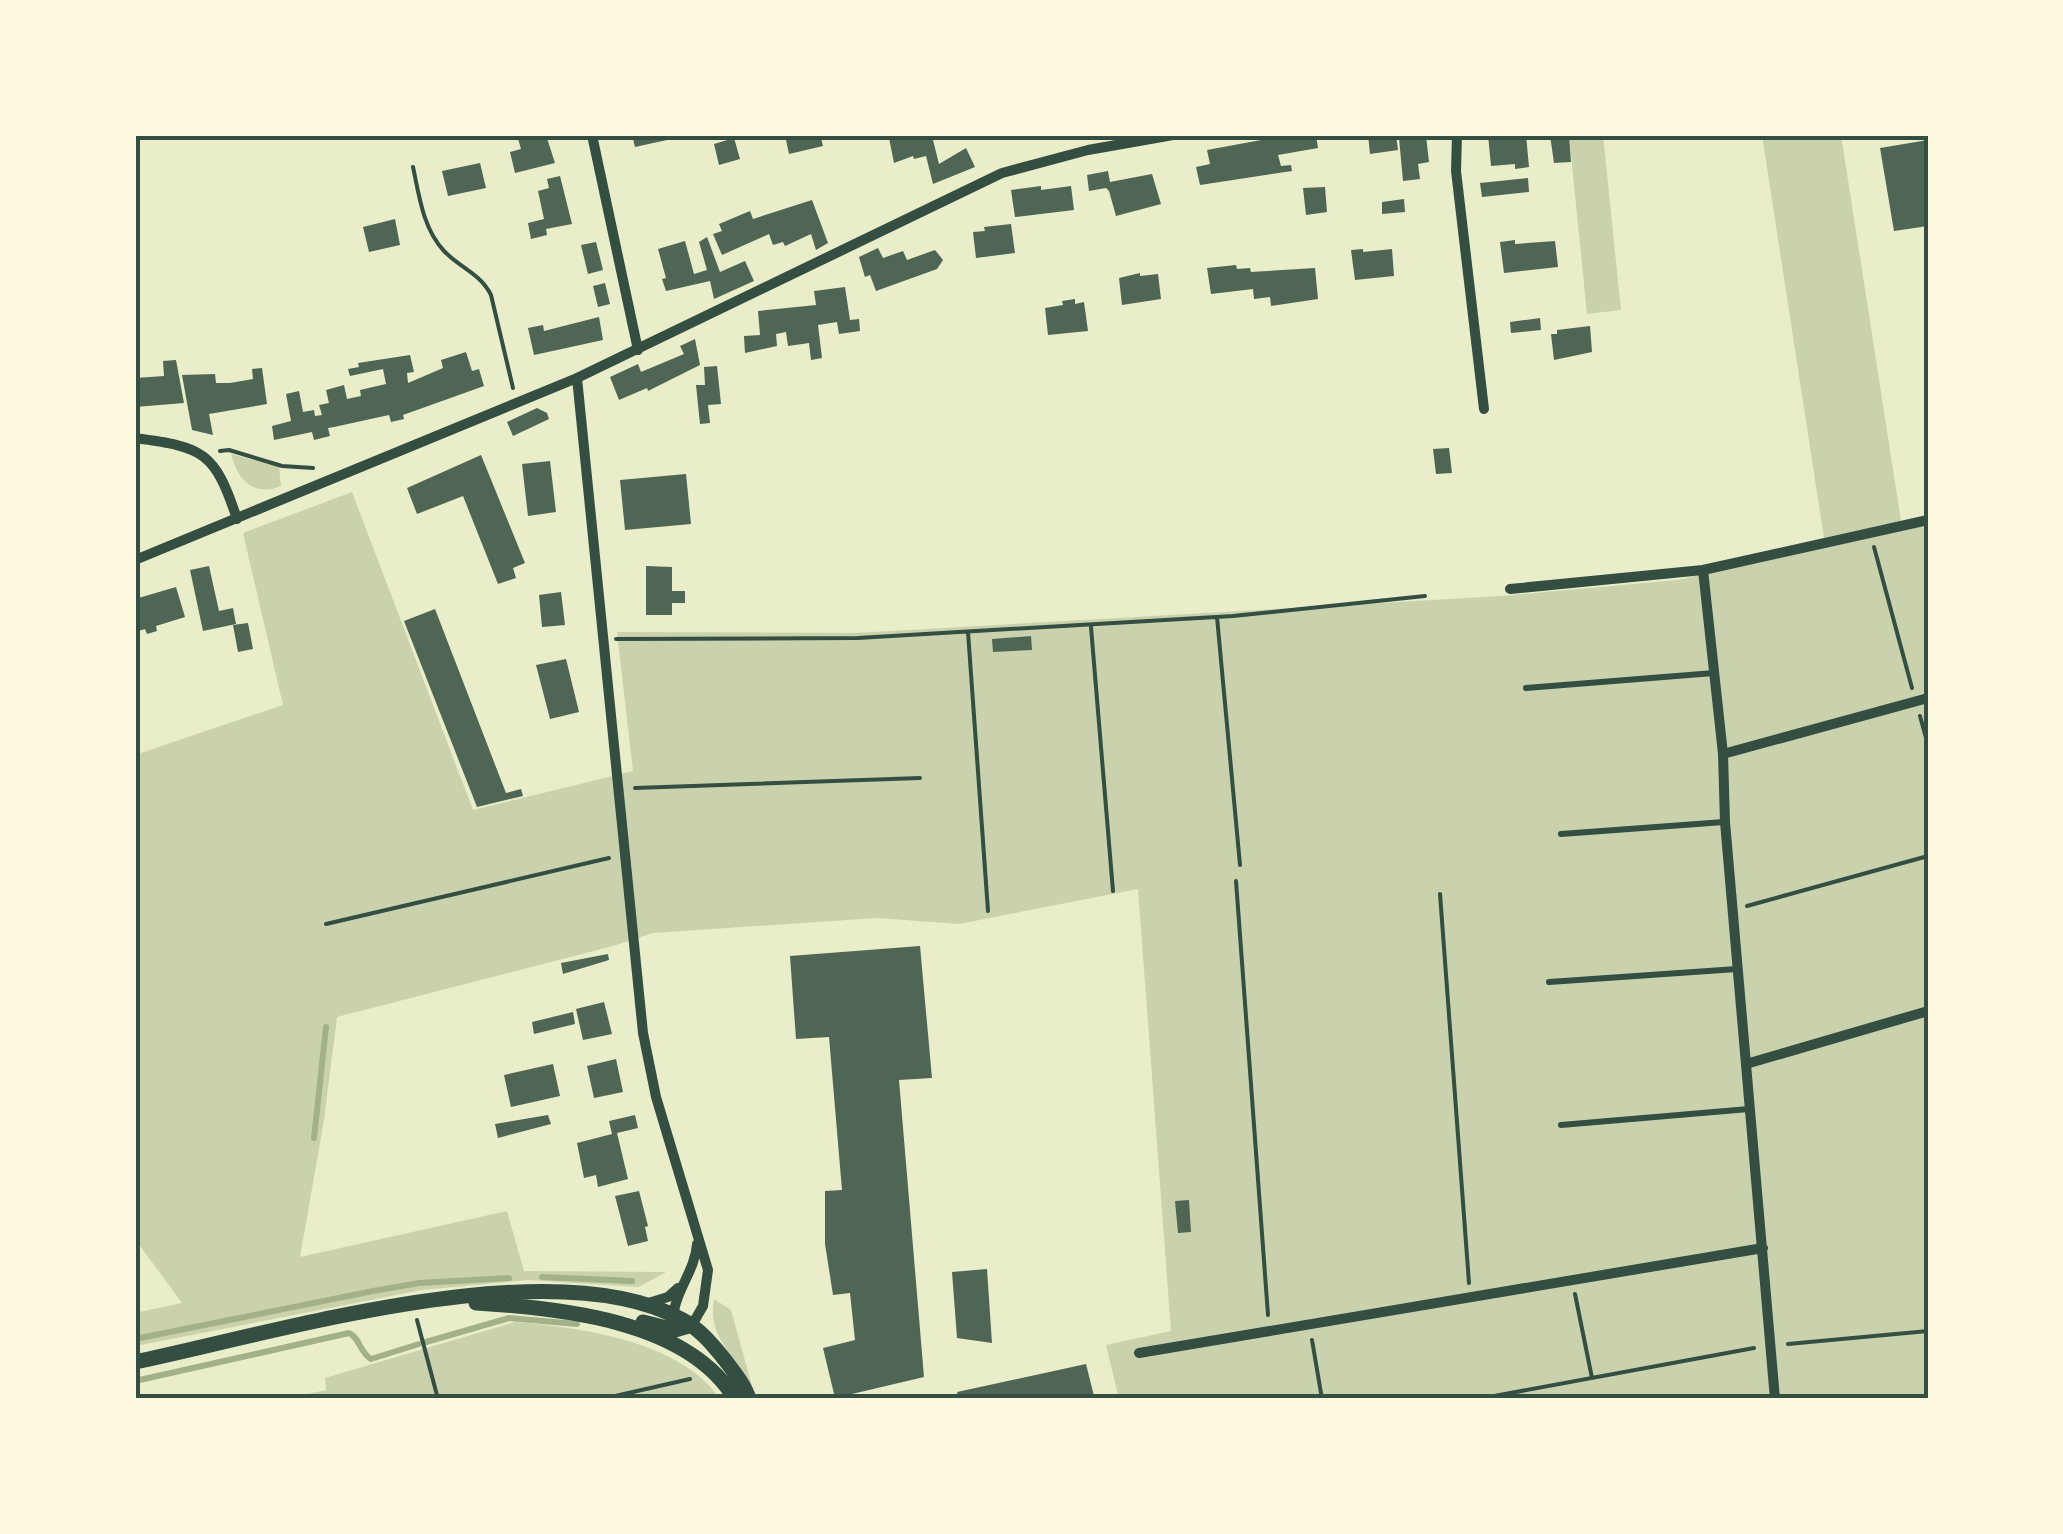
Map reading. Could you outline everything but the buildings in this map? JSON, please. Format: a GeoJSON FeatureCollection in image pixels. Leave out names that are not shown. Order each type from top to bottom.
{"type":"FeatureCollection","features":[{"type":"Feature","properties":{"kind":"street"},"geometry":{"type":"LineString","coordinates":[[592,135],[638,350]]}},
{"type":"Feature","properties":{"kind":"street"},"geometry":{"type":"LineString","coordinates":[[1088,150],[1090,135]]}},
{"type":"Feature","properties":{"kind":"street"},"geometry":{"type":"LineString","coordinates":[[135,560],[577,378],[1002,172],[1088,150],[1107,141],[1173,135]]}},
{"type":"Feature","properties":{"kind":"street"},"geometry":{"type":"LineString","coordinates":[[1457,135],[1456,171],[1484,409]]}},
{"type":"Feature","properties":{"kind":"street"},"geometry":{"type":"LineString","coordinates":[[554,1310],[574,1306],[597,1308],[680,1322],[699,1316],[708,1286],[708,1270],[656,1097],[643,1033],[577,378]]}},
{"type":"Feature","properties":{"kind":"street"},"geometry":{"type":"LineString","coordinates":[[135,438],[200,452],[212,461],[237,518]]}},
{"type":"Feature","properties":{"kind":"street"},"geometry":{"type":"LineString","coordinates":[[1510,589],[1704,570],[1928,520]]}},
{"type":"Feature","properties":{"kind":"street"},"geometry":{"type":"LineString","coordinates":[[1704,570],[1723,754],[1725,822],[1774,1399]]}},
{"type":"Feature","properties":{"kind":"street"},"geometry":{"type":"LineString","coordinates":[[1723,754],[1922,700]]}},
{"type":"Feature","properties":{"kind":"street"},"geometry":{"type":"LineString","coordinates":[[1746,1064],[1928,1012]]}},
{"type":"Feature","properties":{"kind":"street"},"geometry":{"type":"LineString","coordinates":[[645,1304],[668,1297],[682,1284],[694,1266],[696,1233]]}},
{"type":"Feature","properties":{"kind":"street"},"geometry":{"type":"LineString","coordinates":[[1139,1352],[1763,1248]]}},
{"type":"Feature","properties":{"kind":"street"},"geometry":{"type":"LineString","coordinates":[[682,1284],[682,1347],[718,1375],[736,1399]]}},
{"type":"Feature","properties":{"kind":"street"},"geometry":{"type":"LineString","coordinates":[[135,1362],[307,1322],[460,1297],[582,1293],[645,1304],[680,1322],[732,1369],[749,1399]]}},
{"type":"Feature","properties":{"kind":"street"},"geometry":{"type":"LineString","coordinates":[[410,1306],[477,1303],[554,1310],[633,1328],[692,1355]]}},
{"type":"Feature","properties":{"kind":"lane"},"geometry":{"type":"LineString","coordinates":[[1526,688],[1714,673]]}},
{"type":"Feature","properties":{"kind":"lane"},"geometry":{"type":"LineString","coordinates":[[1561,834],[1725,822]]}},
{"type":"Feature","properties":{"kind":"lane"},"geometry":{"type":"LineString","coordinates":[[1549,982],[1738,969]]}},
{"type":"Feature","properties":{"kind":"lane"},"geometry":{"type":"LineString","coordinates":[[1561,1125],[1750,1109]]}},
{"type":"Feature","properties":{"kind":"path"},"geometry":{"type":"LineString","coordinates":[[413,166],[433,238],[455,261],[479,277],[491,295],[516,403]]}},
{"type":"Feature","properties":{"kind":"path"},"geometry":{"type":"LineString","coordinates":[[200,452],[229,450],[282,466],[319,468]]}},
{"type":"Feature","properties":{"kind":"path"},"geometry":{"type":"LineString","coordinates":[[1870,534],[1922,700],[1928,745]]}},
{"type":"Feature","properties":{"kind":"path"},"geometry":{"type":"LineString","coordinates":[[602,641],[640,637],[858,638],[968,632],[1217,617],[1425,596]]}},
{"type":"Feature","properties":{"kind":"path"},"geometry":{"type":"LineString","coordinates":[[1217,617],[1240,865]]}},
{"type":"Feature","properties":{"kind":"path"},"geometry":{"type":"LineString","coordinates":[[1090,625],[1113,891]]}},
{"type":"Feature","properties":{"kind":"path"},"geometry":{"type":"LineString","coordinates":[[968,632],[988,911]]}},
{"type":"Feature","properties":{"kind":"path"},"geometry":{"type":"LineString","coordinates":[[620,789],[920,778]]}},
{"type":"Feature","properties":{"kind":"path"},"geometry":{"type":"LineString","coordinates":[[326,924],[626,854]]}},
{"type":"Feature","properties":{"kind":"path"},"geometry":{"type":"LineString","coordinates":[[1733,910],[1928,856]]}},
{"type":"Feature","properties":{"kind":"path"},"geometry":{"type":"LineString","coordinates":[[1236,881],[1270,1330]]}},
{"type":"Feature","properties":{"kind":"path"},"geometry":{"type":"LineString","coordinates":[[1440,894],[1470,1297]]}},
{"type":"Feature","properties":{"kind":"path"},"geometry":{"type":"LineString","coordinates":[[1572,1280],[1592,1378]]}},
{"type":"Feature","properties":{"kind":"path"},"geometry":{"type":"LineString","coordinates":[[410,1306],[438,1399]]}},
{"type":"Feature","properties":{"kind":"path"},"geometry":{"type":"LineString","coordinates":[[1309,1324],[1322,1399]]}},
{"type":"Feature","properties":{"kind":"path"},"geometry":{"type":"LineString","coordinates":[[1478,1399],[1771,1345],[1928,1332]]}},
{"type":"Feature","properties":{"kind":"path"},"geometry":{"type":"LineString","coordinates":[[602,1399],[696,1378]]}},
{"type":"Feature","properties":{"kind":"green space"},"geometry":{"type":"Polygon","coordinates":[[[1569,135],[1603,135],[1621,310],[1587,314],[1569,135]]]}},
{"type":"Feature","properties":{"kind":"green space"},"geometry":{"type":"Polygon","coordinates":[[[1762,135],[1841,135],[1901,521],[1824,538],[1762,135]]]}},
{"type":"Feature","properties":{"kind":"green space"},"geometry":{"type":"Polygon","coordinates":[[[231,454],[279,467],[281,486],[263,489],[248,484],[231,454]]]}},
{"type":"Feature","properties":{"kind":"green space"},"geometry":{"type":"Polygon","coordinates":[[[352,492],[473,810],[633,771],[617,632],[856,633],[1501,596],[1677,580],[1928,525],[1928,1399],[1119,1399],[1106,1345],[1171,1331],[1138,889],[959,924],[877,918],[653,933],[337,1017],[300,1257],[507,1211],[524,1271],[666,1272],[639,1287],[528,1280],[422,1290],[135,1346],[135,1313],[182,1303],[135,1239],[135,755],[283,705],[243,533],[352,492]]]}},
{"type":"Feature","properties":{"kind":"green space"},"geometry":{"type":"Polygon","coordinates":[[[714,1299],[731,1310],[752,1386],[718,1336],[714,1299]]]}},
{"type":"Feature","properties":{"kind":"green space"},"geometry":{"type":"Polygon","coordinates":[[[515,1322],[598,1333],[655,1350],[703,1379],[720,1399],[285,1399],[326,1390],[325,1378],[515,1322]]]}},
{"type":"Feature","properties":{"kind":"waterway"},"geometry":{"type":"LineString","coordinates":[[314,1138],[326,1027]]}},
{"type":"Feature","properties":{"kind":"waterway"},"geometry":{"type":"LineString","coordinates":[[542,1277],[632,1281]]}},
{"type":"Feature","properties":{"kind":"waterway"},"geometry":{"type":"LineString","coordinates":[[135,1339],[419,1283],[509,1278]]}},
{"type":"Feature","properties":{"kind":"waterway"},"geometry":{"type":"LineString","coordinates":[[426,1342],[509,1318],[577,1324]]}},
{"type":"Feature","properties":{"kind":"waterway"},"geometry":{"type":"LineString","coordinates":[[135,1381],[349,1333],[371,1359],[419,1344]]}}]}
